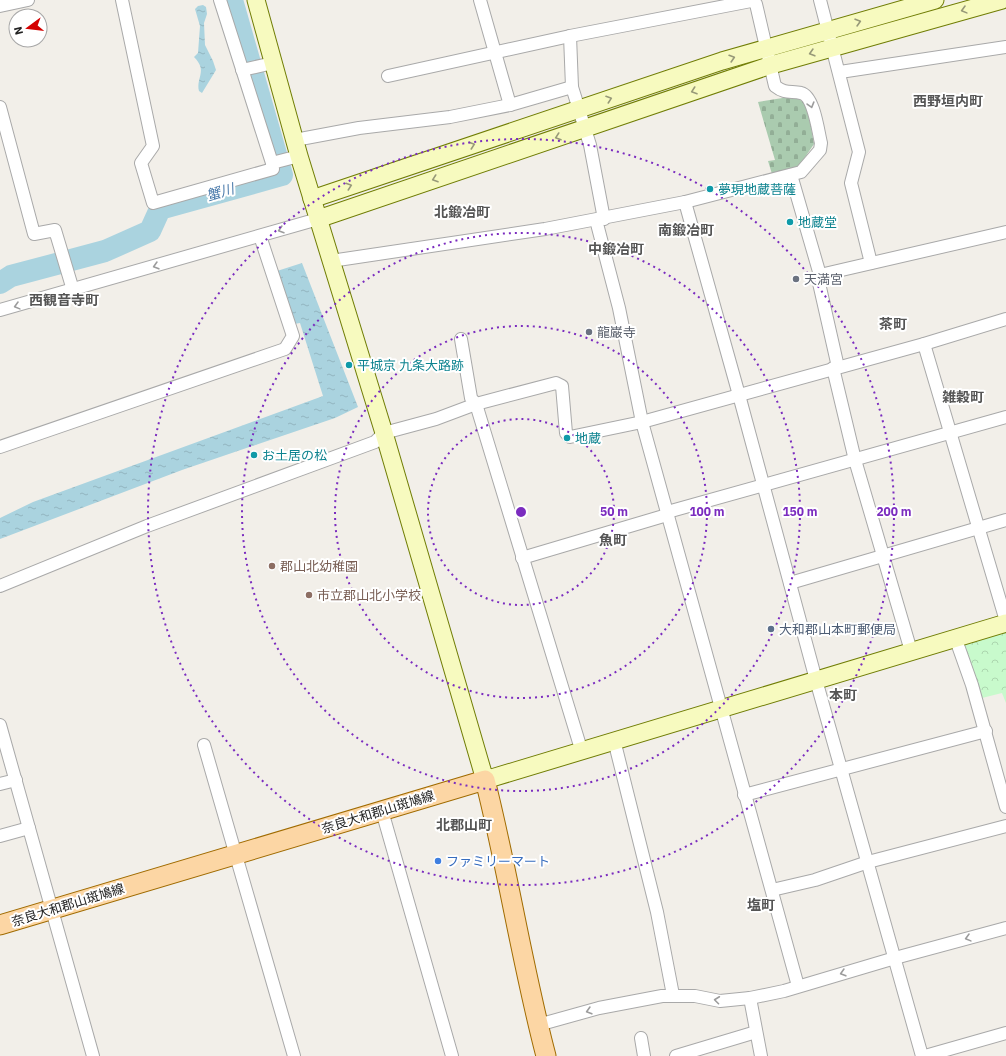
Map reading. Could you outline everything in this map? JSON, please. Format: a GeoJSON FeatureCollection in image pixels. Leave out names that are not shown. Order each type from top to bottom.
{"type":"FeatureCollection","features":[{"type":"Feature","properties":{"kind":"main road","name":"奈良大和郡山斑鳩線"},"geometry":{"type":"LineString","coordinates":[[0,925],[485,780]]}},
{"type":"Feature","properties":{"kind":"main road"},"geometry":{"type":"LineString","coordinates":[[485,780],[500,840],[538,1025],[546,1056]]}},
{"type":"Feature","properties":{"kind":"street"},"geometry":{"type":"LineString","coordinates":[[0,6],[28,0]]}},
{"type":"Feature","properties":{"kind":"street"},"geometry":{"type":"LineString","coordinates":[[122,0],[153,146],[141,163],[153,203],[273,169],[220,0]]}},
{"type":"Feature","properties":{"kind":"street"},"geometry":{"type":"LineString","coordinates":[[256,0],[318,219],[384,433],[485,780],[1006,622],[924,344]]}},
{"type":"Feature","properties":{"kind":"street"},"geometry":{"type":"LineString","coordinates":[[480,0],[496,51],[510,105]]}},
{"type":"Feature","properties":{"kind":"street"},"geometry":{"type":"LineString","coordinates":[[331,261],[600,219],[685,202],[801,172],[820,150],[821,143],[810,99],[804,94],[782,92],[775,86],[756,4],[751,0],[496,51],[388,76]]}},
{"type":"Feature","properties":{"kind":"street"},"geometry":{"type":"LineString","coordinates":[[820,0],[840,72],[859,152],[851,183],[871,263]]}},
{"type":"Feature","properties":{"kind":"street"},"geometry":{"type":"LineString","coordinates":[[312,198],[767,47],[935,0]]}},
{"type":"Feature","properties":{"kind":"street"},"geometry":{"type":"LineString","coordinates":[[0,310],[318,219],[771,65],[1002,0]]}},
{"type":"Feature","properties":{"kind":"street"},"geometry":{"type":"LineString","coordinates":[[570,36],[572,87],[590,145],[600,219],[642,422],[798,986]]}},
{"type":"Feature","properties":{"kind":"street"},"geometry":{"type":"LineString","coordinates":[[840,72],[1006,47]]}},
{"type":"Feature","properties":{"kind":"street"},"geometry":{"type":"LineString","coordinates":[[242,70],[273,63]]}},
{"type":"Feature","properties":{"kind":"street"},"geometry":{"type":"LineString","coordinates":[[295,140],[359,128],[450,118],[510,105],[572,87]]}},
{"type":"Feature","properties":{"kind":"street"},"geometry":{"type":"LineString","coordinates":[[0,107],[4,131],[34,234],[55,230],[73,290]]}},
{"type":"Feature","properties":{"kind":"street"},"geometry":{"type":"LineString","coordinates":[[272,163],[300,156]]}},
{"type":"Feature","properties":{"kind":"street"},"geometry":{"type":"LineString","coordinates":[[791,175],[820,275],[819,283],[855,460],[911,651]]}},
{"type":"Feature","properties":{"kind":"street"},"geometry":{"type":"LineString","coordinates":[[685,202],[816,680],[923,1056],[1006,1033]]}},
{"type":"Feature","properties":{"kind":"street"},"geometry":{"type":"LineString","coordinates":[[820,275],[1006,232]]}},
{"type":"Feature","properties":{"kind":"street"},"geometry":{"type":"LineString","coordinates":[[0,447],[285,349],[293,336],[260,236]]}},
{"type":"Feature","properties":{"kind":"street"},"geometry":{"type":"LineString","coordinates":[[0,586],[147,526],[375,442],[384,433],[436,419],[476,404],[556,383],[562,386],[566,432],[570,437],[642,422],[836,367],[924,344],[1006,319]]}},
{"type":"Feature","properties":{"kind":"street"},"geometry":{"type":"LineString","coordinates":[[462,339],[471,398],[476,404],[581,750]]}},
{"type":"Feature","properties":{"kind":"street"},"geometry":{"type":"LineString","coordinates":[[522,558],[667,515],[671,511],[1006,417]]}},
{"type":"Feature","properties":{"kind":"street"},"geometry":{"type":"LineString","coordinates":[[790,583],[1006,520]]}},
{"type":"Feature","properties":{"kind":"street"},"geometry":{"type":"LineString","coordinates":[[955,637],[1003,780],[1006,807]]}},
{"type":"Feature","properties":{"kind":"street"},"geometry":{"type":"LineString","coordinates":[[0,725],[92,1056]]}},
{"type":"Feature","properties":{"kind":"street"},"geometry":{"type":"LineString","coordinates":[[744,795],[986,731]]}},
{"type":"Feature","properties":{"kind":"street"},"geometry":{"type":"LineString","coordinates":[[614,740],[657,912],[674,995]]}},
{"type":"Feature","properties":{"kind":"street"},"geometry":{"type":"LineString","coordinates":[[204,745],[294,1056]]}},
{"type":"Feature","properties":{"kind":"street"},"geometry":{"type":"LineString","coordinates":[[0,784],[16,780]]}},
{"type":"Feature","properties":{"kind":"street"},"geometry":{"type":"LineString","coordinates":[[382,811],[452,1056]]}},
{"type":"Feature","properties":{"kind":"street"},"geometry":{"type":"LineString","coordinates":[[772,890],[815,880],[868,862],[1006,826]]}},
{"type":"Feature","properties":{"kind":"street"},"geometry":{"type":"LineString","coordinates":[[0,836],[29,828]]}},
{"type":"Feature","properties":{"kind":"street"},"geometry":{"type":"LineString","coordinates":[[538,1025],[599,1008],[674,995],[720,1001],[750,998],[784,991],[895,958],[1006,928]]}},
{"type":"Feature","properties":{"kind":"street"},"geometry":{"type":"LineString","coordinates":[[750,998],[760,1056]]}},
{"type":"Feature","properties":{"kind":"street"},"geometry":{"type":"LineString","coordinates":[[676,1056],[756,1032]]}},
{"type":"Feature","properties":{"kind":"street"},"geometry":{"type":"LineString","coordinates":[[641,1038],[644,1056]]}},
{"type":"Feature","properties":{"kind":"green space"},"geometry":{"type":"Polygon","coordinates":[[[795,96],[807,105],[814,144],[799,166],[772,174],[768,161],[775,160],[758,102],[795,96]]]}},
{"type":"Feature","properties":{"kind":"green space"},"geometry":{"type":"Polygon","coordinates":[[[1006,631],[1006,703],[1002,693],[982,698],[958,642],[1006,631]]]}},
{"type":"Feature","properties":{"kind":"water"},"geometry":{"type":"Polygon","coordinates":[[[203,5],[206,7],[207,14],[204,23],[205,45],[216,70],[202,93],[199,91],[198,86],[201,70],[194,57],[198,53],[200,26],[195,9],[198,6],[203,5]]]}},
{"type":"Feature","properties":{"kind":"water"},"geometry":{"type":"Polygon","coordinates":[[[302,263],[358,407],[335,418],[182,470],[0,539],[0,518],[33,502],[323,396],[300,323],[294,324],[277,271],[302,263]]]}},
{"type":"Feature","properties":{"kind":"waterway","name":"蟹川"},"geometry":{"type":"LineString","coordinates":[[0,283],[11,276],[105,251],[150,231],[160,209],[282,175],[232,0]]}},
{"type":"Feature","properties":{"kind":"place","name":"夢現地蔵菩薩"},"geometry":{"type":"Point","coordinates":[710,189]}},
{"type":"Feature","properties":{"kind":"place","name":"地蔵堂"},"geometry":{"type":"Point","coordinates":[790,222]}},
{"type":"Feature","properties":{"kind":"place","name":"天満宮"},"geometry":{"type":"Point","coordinates":[796,279]}},
{"type":"Feature","properties":{"kind":"place","name":"龍巌寺"},"geometry":{"type":"Point","coordinates":[589,332]}},
{"type":"Feature","properties":{"kind":"place","name":"平城京 九条大路跡"},"geometry":{"type":"Point","coordinates":[349,365]}},
{"type":"Feature","properties":{"kind":"place","name":"地蔵"},"geometry":{"type":"Point","coordinates":[567,438]}},
{"type":"Feature","properties":{"kind":"place","name":"お土居の松"},"geometry":{"type":"Point","coordinates":[254,455]}},
{"type":"Feature","properties":{"kind":"place","name":"郡山北幼稚園"},"geometry":{"type":"Point","coordinates":[272,566]}},
{"type":"Feature","properties":{"kind":"place","name":"市立郡山北小学校"},"geometry":{"type":"Point","coordinates":[309,595]}},
{"type":"Feature","properties":{"kind":"place","name":"大和郡山本町郵便局"},"geometry":{"type":"Point","coordinates":[771,629]}},
{"type":"Feature","properties":{"kind":"place","name":"ファミリーマート"},"geometry":{"type":"Point","coordinates":[438,861]}},
{"type":"Feature","properties":{"kind":"district","name":"西野垣内町"},"geometry":{"type":"Point","coordinates":[948,101]}},
{"type":"Feature","properties":{"kind":"district","name":"北鍛冶町"},"geometry":{"type":"Point","coordinates":[462,212]}},
{"type":"Feature","properties":{"kind":"district","name":"南鍛冶町"},"geometry":{"type":"Point","coordinates":[686,230]}},
{"type":"Feature","properties":{"kind":"district","name":"中鍛冶町"},"geometry":{"type":"Point","coordinates":[616,249]}},
{"type":"Feature","properties":{"kind":"district","name":"西観音寺町"},"geometry":{"type":"Point","coordinates":[64,300]}},
{"type":"Feature","properties":{"kind":"district","name":"茶町"},"geometry":{"type":"Point","coordinates":[893,324]}},
{"type":"Feature","properties":{"kind":"district","name":"雑穀町"},"geometry":{"type":"Point","coordinates":[963,397]}},
{"type":"Feature","properties":{"kind":"district","name":"魚町"},"geometry":{"type":"Point","coordinates":[613,540]}},
{"type":"Feature","properties":{"kind":"district","name":"本町"},"geometry":{"type":"Point","coordinates":[843,695]}},
{"type":"Feature","properties":{"kind":"district","name":"北郡山町"},"geometry":{"type":"Point","coordinates":[464,825]}},
{"type":"Feature","properties":{"kind":"district","name":"塩町"},"geometry":{"type":"Point","coordinates":[761,905]}}]}
